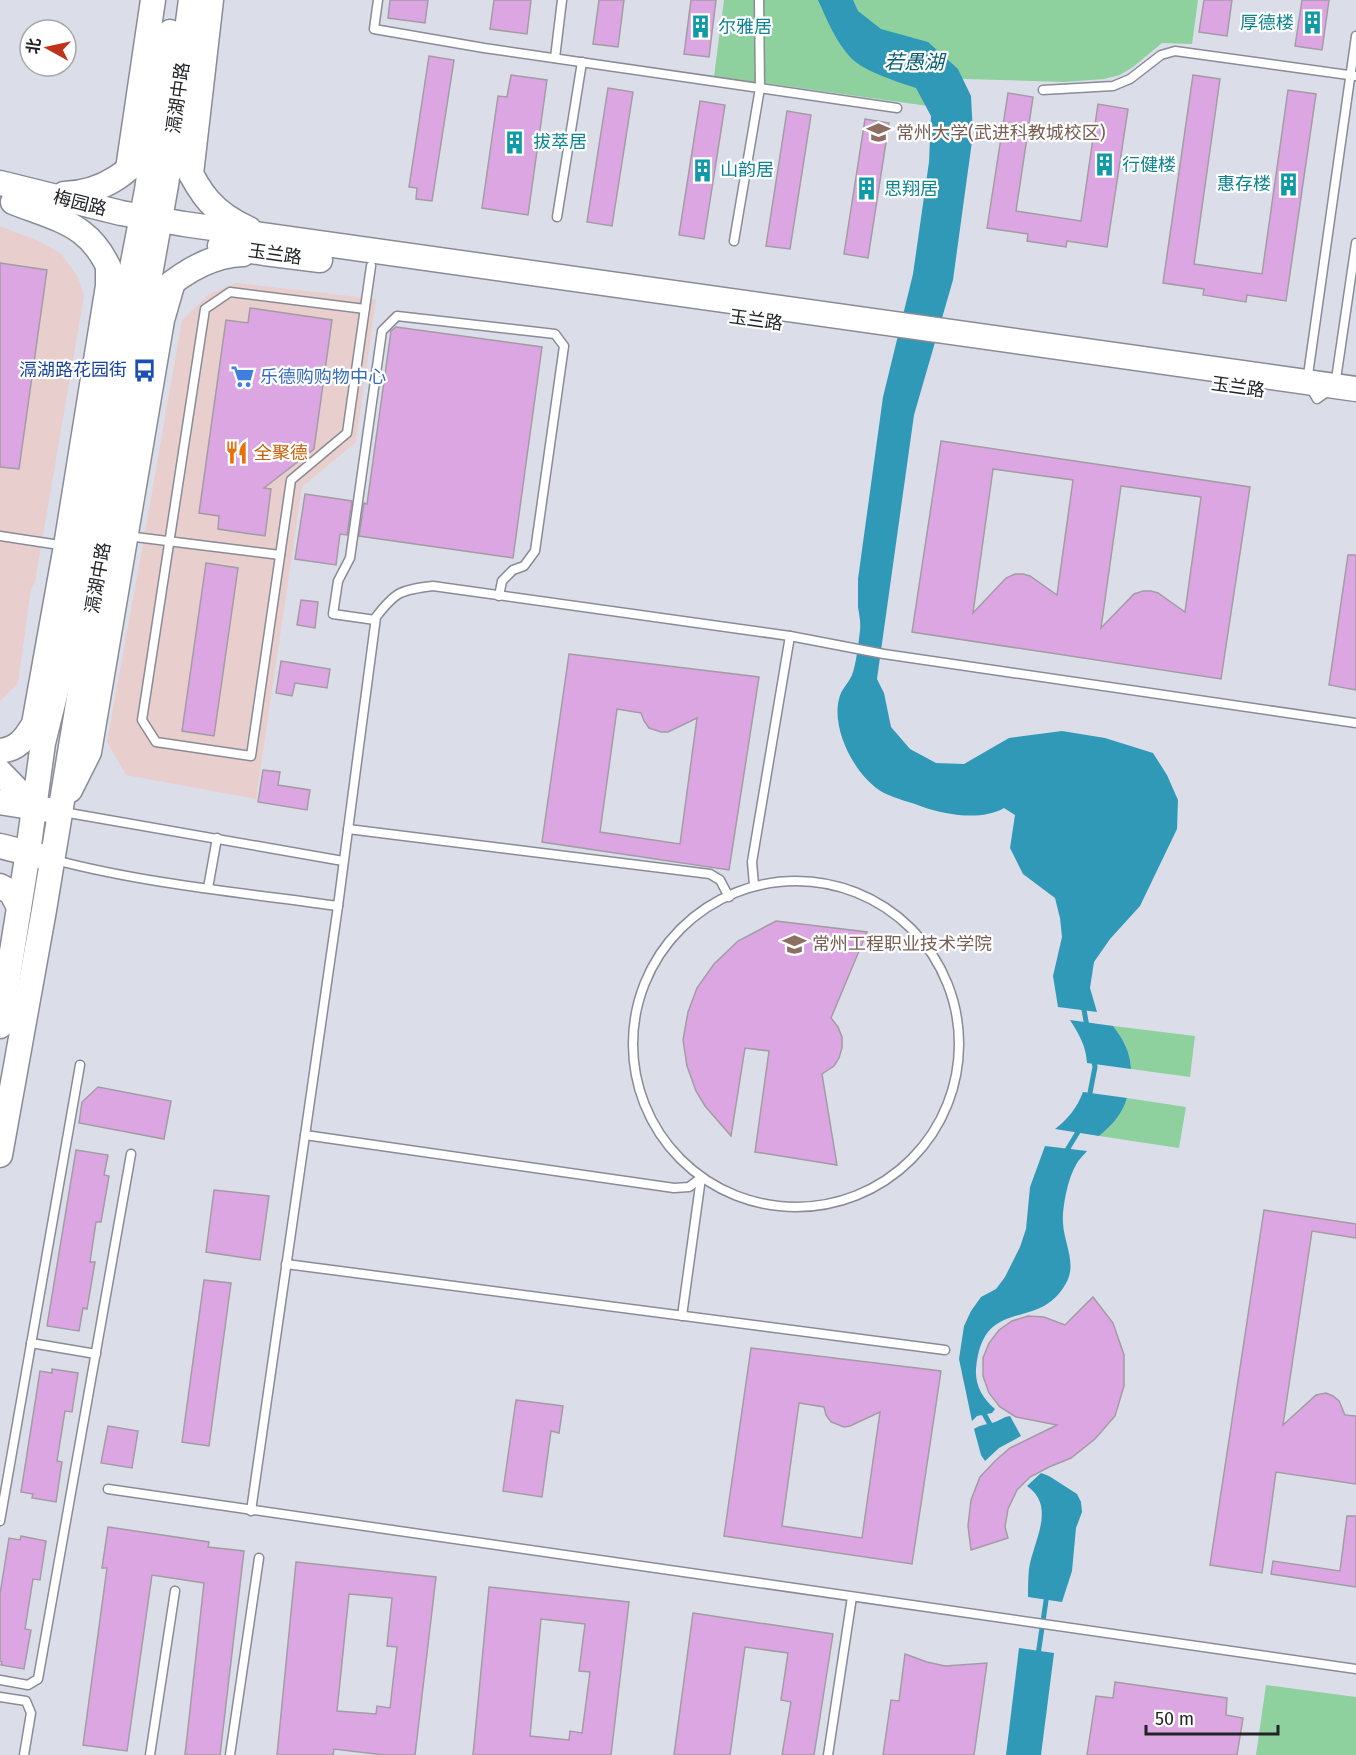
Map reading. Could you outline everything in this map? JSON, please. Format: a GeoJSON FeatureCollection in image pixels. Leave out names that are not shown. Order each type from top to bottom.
{"type":"FeatureCollection","features":[{"type":"Feature","properties":{"kind":"street"},"geometry":{"type":"LineString","coordinates":[[128,169],[153,0]]}},
{"type":"Feature","properties":{"kind":"street","name":"滆湖中路"},"geometry":{"type":"LineString","coordinates":[[166,124],[174,0]]}},
{"type":"Feature","properties":{"kind":"street","name":"滆湖中路"},"geometry":{"type":"LineString","coordinates":[[0,1026],[35,808],[43,743],[64,659],[128,339],[150,226],[166,124],[191,0]]}},
{"type":"Feature","properties":{"kind":"street"},"geometry":{"type":"LineString","coordinates":[[191,174],[212,0]]}},
{"type":"Feature","properties":{"kind":"street"},"geometry":{"type":"LineString","coordinates":[[8,193],[56,194],[96,190],[114,181],[128,169],[166,124],[202,194],[212,206],[266,245]]}},
{"type":"Feature","properties":{"kind":"street"},"geometry":{"type":"LineString","coordinates":[[8,193],[82,231],[97,245],[118,293],[128,339]]}},
{"type":"Feature","properties":{"kind":"street","name":"梅园路"},"geometry":{"type":"LineString","coordinates":[[8,193],[150,226]]}},
{"type":"Feature","properties":{"kind":"street","name":"玉兰路"},"geometry":{"type":"LineString","coordinates":[[150,226],[266,245],[1329,389],[1356,404]]}},
{"type":"Feature","properties":{"kind":"street"},"geometry":{"type":"LineString","coordinates":[[128,339],[144,321],[153,300],[173,282],[210,260],[266,245]]}},
{"type":"Feature","properties":{"kind":"street","name":"玉兰路"},"geometry":{"type":"LineString","coordinates":[[266,245],[371,267],[891,331]]}},
{"type":"Feature","properties":{"kind":"street"},"geometry":{"type":"LineString","coordinates":[[0,751],[9,750],[25,740],[34,724],[66,546],[108,286],[108,266]]}},
{"type":"Feature","properties":{"kind":"street"},"geometry":{"type":"LineString","coordinates":[[0,802],[60,811],[89,752],[162,320],[173,282]]}},
{"type":"Feature","properties":{"kind":"street","name":"滆湖中路"},"geometry":{"type":"LineString","coordinates":[[0,1155],[60,811],[128,339]]}},
{"type":"Feature","properties":{"kind":"street"},"geometry":{"type":"LineString","coordinates":[[0,772],[35,808]]}},
{"type":"Feature","properties":{"kind":"street"},"geometry":{"type":"LineString","coordinates":[[0,846],[52,859]]}},
{"type":"Feature","properties":{"kind":"street"},"geometry":{"type":"LineString","coordinates":[[0,886],[11,892],[19,907]]}},
{"type":"Feature","properties":{"kind":"lane"},"geometry":{"type":"LineString","coordinates":[[378,0],[374,28],[555,58],[897,108]]}},
{"type":"Feature","properties":{"kind":"lane"},"geometry":{"type":"LineString","coordinates":[[555,58],[562,0]]}},
{"type":"Feature","properties":{"kind":"lane"},"geometry":{"type":"LineString","coordinates":[[734,241],[760,88],[759,0]]}},
{"type":"Feature","properties":{"kind":"lane"},"geometry":{"type":"LineString","coordinates":[[1329,389],[1356,36]]}},
{"type":"Feature","properties":{"kind":"lane"},"geometry":{"type":"LineString","coordinates":[[1043,90],[1113,86],[1130,79],[1161,55],[1175,51],[1353,76]]}},
{"type":"Feature","properties":{"kind":"lane"},"geometry":{"type":"LineString","coordinates":[[557,217],[582,62]]}},
{"type":"Feature","properties":{"kind":"lane"},"geometry":{"type":"LineString","coordinates":[[1329,389],[1345,319],[1356,243]]}},
{"type":"Feature","properties":{"kind":"lane"},"geometry":{"type":"LineString","coordinates":[[365,309],[230,292],[206,309],[142,720],[156,742],[251,756],[291,480],[347,433],[365,309],[371,267]]}},
{"type":"Feature","properties":{"kind":"lane"},"geometry":{"type":"LineString","coordinates":[[375,620],[333,614],[338,580],[350,558],[382,331],[397,316],[555,334],[564,346],[535,551],[524,566],[513,570],[502,580],[499,596]]}},
{"type":"Feature","properties":{"kind":"lane"},"geometry":{"type":"LineString","coordinates":[[1345,319],[1356,321]]}},
{"type":"Feature","properties":{"kind":"lane"},"geometry":{"type":"LineString","coordinates":[[0,536],[66,546]]}},
{"type":"Feature","properties":{"kind":"lane"},"geometry":{"type":"LineString","coordinates":[[127,536],[280,555]]}},
{"type":"Feature","properties":{"kind":"lane"},"geometry":{"type":"LineString","coordinates":[[251,1511],[338,906],[375,620],[390,599],[408,590],[433,586],[790,636],[884,654],[1356,723]]}},
{"type":"Feature","properties":{"kind":"lane"},"geometry":{"type":"LineString","coordinates":[[754,885],[752,862],[790,636]]}},
{"type":"Feature","properties":{"kind":"lane"},"geometry":{"type":"LineString","coordinates":[[60,811],[343,861]]}},
{"type":"Feature","properties":{"kind":"lane"},"geometry":{"type":"LineString","coordinates":[[348,829],[710,874],[720,880],[729,897]]}},
{"type":"Feature","properties":{"kind":"lane"},"geometry":{"type":"LineString","coordinates":[[208,888],[218,838]]}},
{"type":"Feature","properties":{"kind":"lane"},"geometry":{"type":"LineString","coordinates":[[52,859],[88,868],[208,888],[338,906]]}},
{"type":"Feature","properties":{"kind":"lane"},"geometry":{"type":"LineString","coordinates":[[807,880],[859,893],[904,921],[938,962],[956,1012],[958,1067],[941,1120],[908,1164],[863,1194],[810,1208],[756,1204],[706,1182],[666,1145],[640,1096],[632,1044],[641,991],[666,944],[705,908],[754,885],[807,880]]}},
{"type":"Feature","properties":{"kind":"lane"},"geometry":{"type":"LineString","coordinates":[[0,1521],[2,1492],[80,1065]]}},
{"type":"Feature","properties":{"kind":"lane"},"geometry":{"type":"LineString","coordinates":[[305,1135],[674,1188],[689,1187],[701,1178]]}},
{"type":"Feature","properties":{"kind":"lane"},"geometry":{"type":"LineString","coordinates":[[0,1680],[28,1685],[38,1679],[131,1154]]}},
{"type":"Feature","properties":{"kind":"lane"},"geometry":{"type":"LineString","coordinates":[[682,1316],[701,1178]]}},
{"type":"Feature","properties":{"kind":"lane"},"geometry":{"type":"LineString","coordinates":[[286,1264],[945,1350]]}},
{"type":"Feature","properties":{"kind":"lane"},"geometry":{"type":"LineString","coordinates":[[31,1343],[96,1354]]}},
{"type":"Feature","properties":{"kind":"lane"},"geometry":{"type":"LineString","coordinates":[[108,1489],[1356,1669]]}},
{"type":"Feature","properties":{"kind":"lane"},"geometry":{"type":"LineString","coordinates":[[230,1755],[259,1558]]}},
{"type":"Feature","properties":{"kind":"lane"},"geometry":{"type":"LineString","coordinates":[[150,1755],[175,1591]]}},
{"type":"Feature","properties":{"kind":"lane"},"geometry":{"type":"LineString","coordinates":[[828,1755],[852,1597]]}},
{"type":"Feature","properties":{"kind":"lane"},"geometry":{"type":"LineString","coordinates":[[0,1696],[26,1701],[31,1713],[24,1755]]}},
{"type":"Feature","properties":{"kind":"shaded area"},"geometry":{"type":"Polygon","coordinates":[[[0,226],[41,242],[61,254],[78,277],[84,296],[35,582],[31,589],[18,683],[0,701],[0,226]]]}},
{"type":"Feature","properties":{"kind":"shaded area"},"geometry":{"type":"Polygon","coordinates":[[[236,283],[376,299],[356,442],[302,487],[256,799],[126,775],[107,742],[182,320],[209,294],[236,283]]]}},
{"type":"Feature","properties":{"kind":"green space"},"geometry":{"type":"Polygon","coordinates":[[[724,0],[1198,0],[1192,44],[1162,43],[1120,75],[1104,79],[1065,82],[932,78],[928,106],[714,76],[724,0]]]}},
{"type":"Feature","properties":{"kind":"green space"},"geometry":{"type":"Polygon","coordinates":[[[1113,1026],[1195,1036],[1190,1077],[1131,1069],[1126,1046],[1113,1026]]]}},
{"type":"Feature","properties":{"kind":"green space"},"geometry":{"type":"Polygon","coordinates":[[[1127,1098],[1186,1107],[1179,1148],[1099,1136],[1116,1119],[1127,1098]]]}},
{"type":"Feature","properties":{"kind":"green space"},"geometry":{"type":"Polygon","coordinates":[[[1266,1685],[1356,1697],[1356,1755],[1256,1755],[1266,1685]]]}},
{"type":"Feature","properties":{"kind":"water","name":"若愚湖"},"geometry":{"type":"Polygon","coordinates":[[[818,0],[853,0],[858,11],[881,29],[928,42],[958,69],[971,96],[973,134],[953,280],[914,415],[877,679],[884,693],[891,727],[910,749],[936,763],[964,764],[1009,738],[1062,731],[1105,738],[1153,753],[1167,775],[1178,800],[1177,829],[1140,906],[1110,939],[1094,962],[1090,988],[1097,1012],[1058,1007],[1053,976],[1062,937],[1060,918],[1055,898],[1023,874],[1010,848],[1015,815],[1004,808],[975,816],[953,814],[932,810],[884,793],[874,786],[855,765],[842,738],[837,711],[841,692],[855,666],[860,627],[858,579],[883,397],[913,274],[929,162],[931,116],[916,88],[873,72],[851,58],[836,38],[818,0]]]}},
{"type":"Feature","properties":{"kind":"water"},"geometry":{"type":"Polygon","coordinates":[[[1070,1020],[1113,1026],[1126,1046],[1131,1069],[1087,1063],[1081,1040],[1070,1020]]]}},
{"type":"Feature","properties":{"kind":"water"},"geometry":{"type":"Polygon","coordinates":[[[1083,1092],[1127,1098],[1116,1119],[1099,1136],[1055,1129],[1072,1113],[1083,1092]]]}},
{"type":"Feature","properties":{"kind":"water"},"geometry":{"type":"Polygon","coordinates":[[[1045,1146],[1087,1151],[1073,1171],[1065,1201],[1063,1223],[1070,1262],[1069,1277],[1053,1299],[1040,1308],[1000,1322],[989,1331],[981,1346],[976,1375],[981,1392],[995,1409],[992,1413],[977,1416],[972,1421],[959,1359],[964,1326],[981,1297],[996,1289],[1005,1277],[1020,1247],[1026,1229],[1030,1187],[1045,1146]]]}},
{"type":"Feature","properties":{"kind":"water"},"geometry":{"type":"Polygon","coordinates":[[[1010,1416],[1021,1436],[999,1448],[985,1461],[981,1455],[974,1429],[1010,1416]]]}},
{"type":"Feature","properties":{"kind":"water"},"geometry":{"type":"Polygon","coordinates":[[[1041,1473],[1077,1494],[1081,1502],[1082,1512],[1076,1528],[1072,1571],[1062,1602],[1028,1597],[1029,1569],[1042,1514],[1041,1504],[1036,1494],[1027,1486],[1041,1473]]]}},
{"type":"Feature","properties":{"kind":"water"},"geometry":{"type":"Polygon","coordinates":[[[1019,1648],[1054,1653],[1041,1755],[1006,1755],[1019,1648]]]}},
{"type":"Feature","properties":{"kind":"building"},"geometry":{"type":"Polygon","coordinates":[[[390,0],[428,0],[425,23],[388,18],[390,0]]]}},
{"type":"Feature","properties":{"kind":"building"},"geometry":{"type":"Polygon","coordinates":[[[494,0],[531,0],[527,34],[490,29],[494,0]]]}},
{"type":"Feature","properties":{"kind":"building"},"geometry":{"type":"Polygon","coordinates":[[[599,0],[624,0],[618,47],[593,44],[599,0]]]}},
{"type":"Feature","properties":{"kind":"building","name":"尔雅居"},"geometry":{"type":"Polygon","coordinates":[[[691,0],[716,0],[709,57],[684,54],[691,0]]]}},
{"type":"Feature","properties":{"kind":"building","name":"厚德楼"},"geometry":{"type":"Polygon","coordinates":[[[1204,0],[1232,0],[1227,36],[1199,32],[1204,0]]]}},
{"type":"Feature","properties":{"kind":"building","name":"厚德楼"},"geometry":{"type":"Polygon","coordinates":[[[1302,0],[1329,0],[1322,50],[1295,46],[1302,0]]]}},
{"type":"Feature","properties":{"kind":"building"},"geometry":{"type":"Polygon","coordinates":[[[429,56],[454,60],[432,201],[416,199],[417,188],[409,187],[429,56]]]}},
{"type":"Feature","properties":{"kind":"building","name":"拔萃居"},"geometry":{"type":"Polygon","coordinates":[[[511,75],[547,80],[528,215],[482,208],[498,96],[507,97],[511,75]]]}},
{"type":"Feature","properties":{"kind":"building"},"geometry":{"type":"Polygon","coordinates":[[[1193,75],[1220,79],[1194,264],[1262,274],[1288,90],[1316,94],[1286,301],[1247,295],[1246,302],[1203,295],[1204,289],[1163,283],[1193,75]]]}},
{"type":"Feature","properties":{"kind":"building"},"geometry":{"type":"Polygon","coordinates":[[[608,88],[633,92],[612,226],[587,222],[608,88]]]}},
{"type":"Feature","properties":{"kind":"building"},"geometry":{"type":"Polygon","coordinates":[[[1008,93],[1033,97],[1016,211],[1081,221],[1098,104],[1128,109],[1107,247],[1067,241],[1066,247],[1027,241],[1028,234],[987,228],[1008,93]]]}},
{"type":"Feature","properties":{"kind":"building","name":"山韵居"},"geometry":{"type":"Polygon","coordinates":[[[700,101],[725,105],[704,239],[679,235],[700,101]]]}},
{"type":"Feature","properties":{"kind":"building"},"geometry":{"type":"Polygon","coordinates":[[[787,111],[811,115],[790,249],[766,246],[787,111]]]}},
{"type":"Feature","properties":{"kind":"building","name":"思翔居"},"geometry":{"type":"Polygon","coordinates":[[[865,119],[889,123],[868,258],[844,254],[865,119]]]}},
{"type":"Feature","properties":{"kind":"building"},"geometry":{"type":"Polygon","coordinates":[[[0,263],[47,270],[19,469],[0,467],[0,263]]]}},
{"type":"Feature","properties":{"kind":"building"},"geometry":{"type":"Polygon","coordinates":[[[250,308],[332,320],[314,449],[264,488],[271,489],[265,536],[218,529],[219,516],[199,513],[226,320],[248,323],[250,308]]]}},
{"type":"Feature","properties":{"kind":"building"},"geometry":{"type":"Polygon","coordinates":[[[396,327],[542,347],[513,558],[359,536],[364,503],[367,504],[391,331],[396,327]]]}},
{"type":"Feature","properties":{"kind":"building"},"geometry":{"type":"Polygon","coordinates":[[[941,441],[1250,487],[1221,679],[912,632],[941,441]],[[993,469],[973,613],[1006,578],[1015,574],[1030,576],[1057,595],[1073,480],[993,469]],[[1121,486],[1101,628],[1134,594],[1143,591],[1158,593],[1185,612],[1201,497],[1121,486]]]}},
{"type":"Feature","properties":{"kind":"building"},"geometry":{"type":"Polygon","coordinates":[[[305,494],[352,501],[347,535],[340,534],[336,565],[295,559],[305,494]]]}},
{"type":"Feature","properties":{"kind":"building"},"geometry":{"type":"Polygon","coordinates":[[[1348,555],[1356,555],[1356,690],[1329,685],[1348,555]]]}},
{"type":"Feature","properties":{"kind":"building"},"geometry":{"type":"Polygon","coordinates":[[[206,563],[238,568],[214,736],[182,731],[206,563]]]}},
{"type":"Feature","properties":{"kind":"building"},"geometry":{"type":"Polygon","coordinates":[[[301,600],[318,602],[315,628],[297,625],[301,600]]]}},
{"type":"Feature","properties":{"kind":"building"},"geometry":{"type":"Polygon","coordinates":[[[569,654],[759,677],[729,870],[542,842],[569,654]],[[617,709],[600,832],[680,844],[697,718],[668,732],[661,732],[649,728],[641,713],[617,709]]]}},
{"type":"Feature","properties":{"kind":"building"},"geometry":{"type":"Polygon","coordinates":[[[281,661],[330,669],[327,688],[295,683],[292,696],[276,693],[281,661]]]}},
{"type":"Feature","properties":{"kind":"building"},"geometry":{"type":"Polygon","coordinates":[[[263,770],[280,772],[278,785],[310,790],[307,810],[258,802],[263,770]]]}},
{"type":"Feature","properties":{"kind":"building"},"geometry":{"type":"Polygon","coordinates":[[[776,921],[867,932],[831,1018],[842,1037],[839,1058],[834,1066],[822,1074],[837,1165],[755,1152],[769,1051],[745,1048],[731,1136],[705,1106],[696,1091],[687,1066],[683,1040],[688,1012],[697,988],[714,964],[738,941],[776,921]]]}},
{"type":"Feature","properties":{"kind":"building"},"geometry":{"type":"Polygon","coordinates":[[[98,1087],[171,1101],[164,1139],[79,1123],[82,1102],[98,1087]]]}},
{"type":"Feature","properties":{"kind":"building"},"geometry":{"type":"Polygon","coordinates":[[[76,1150],[108,1155],[104,1175],[109,1176],[101,1222],[96,1222],[90,1262],[95,1262],[87,1309],[83,1308],[79,1331],[47,1326],[76,1150]]]}},
{"type":"Feature","properties":{"kind":"building"},"geometry":{"type":"Polygon","coordinates":[[[214,1190],[269,1196],[260,1260],[206,1252],[214,1190]]]}},
{"type":"Feature","properties":{"kind":"building"},"geometry":{"type":"Polygon","coordinates":[[[1264,1210],[1356,1224],[1356,1238],[1312,1231],[1283,1425],[1316,1395],[1326,1393],[1333,1396],[1339,1401],[1345,1415],[1356,1416],[1356,1484],[1276,1472],[1262,1573],[1210,1565],[1264,1210]]]}},
{"type":"Feature","properties":{"kind":"building"},"geometry":{"type":"Polygon","coordinates":[[[204,1280],[231,1283],[209,1446],[182,1442],[204,1280]]]}},
{"type":"Feature","properties":{"kind":"building"},"geometry":{"type":"Polygon","coordinates":[[[1093,1297],[1113,1323],[1124,1355],[1124,1386],[1115,1416],[1095,1439],[1071,1458],[1030,1477],[1017,1490],[1008,1509],[1005,1527],[1008,1538],[971,1550],[968,1526],[971,1500],[980,1477],[1010,1448],[1057,1425],[1016,1417],[1000,1407],[989,1393],[983,1376],[983,1358],[989,1343],[999,1330],[1012,1321],[1028,1316],[1044,1317],[1065,1325],[1093,1297]]]}},
{"type":"Feature","properties":{"kind":"building"},"geometry":{"type":"Polygon","coordinates":[[[751,1348],[941,1371],[912,1564],[724,1536],[751,1348]],[[799,1403],[782,1526],[862,1538],[880,1412],[844,1427],[831,1422],[824,1407],[799,1403]]]}},
{"type":"Feature","properties":{"kind":"building"},"geometry":{"type":"Polygon","coordinates":[[[52,1369],[78,1373],[72,1412],[65,1411],[57,1461],[62,1462],[56,1502],[32,1498],[33,1494],[21,1492],[40,1371],[52,1373],[52,1369]]]}},
{"type":"Feature","properties":{"kind":"building"},"geometry":{"type":"Polygon","coordinates":[[[516,1400],[563,1406],[559,1433],[551,1431],[542,1497],[503,1491],[516,1400]]]}},
{"type":"Feature","properties":{"kind":"building"},"geometry":{"type":"Polygon","coordinates":[[[108,1426],[138,1431],[132,1468],[101,1463],[108,1426]]]}},
{"type":"Feature","properties":{"kind":"building"},"geometry":{"type":"Polygon","coordinates":[[[1347,1516],[1356,1516],[1356,1587],[1271,1574],[1273,1561],[1340,1571],[1347,1516]]]}},
{"type":"Feature","properties":{"kind":"building"},"geometry":{"type":"Polygon","coordinates":[[[108,1527],[209,1542],[208,1547],[244,1551],[220,1755],[185,1755],[204,1583],[152,1575],[127,1751],[83,1745],[107,1568],[102,1568],[108,1527]]]}},
{"type":"Feature","properties":{"kind":"building"},"geometry":{"type":"Polygon","coordinates":[[[21,1536],[46,1541],[40,1580],[33,1579],[25,1629],[31,1630],[24,1669],[1,1665],[0,1661],[0,1594],[9,1538],[20,1540],[21,1536]]]}},
{"type":"Feature","properties":{"kind":"building"},"geometry":{"type":"Polygon","coordinates":[[[296,1562],[436,1577],[415,1755],[384,1755],[334,1749],[333,1755],[277,1755],[296,1562]],[[349,1594],[337,1711],[376,1714],[377,1706],[390,1708],[397,1647],[387,1646],[392,1598],[349,1594]]]}},
{"type":"Feature","properties":{"kind":"building"},"geometry":{"type":"Polygon","coordinates":[[[489,1587],[629,1602],[611,1755],[473,1755],[489,1587]],[[541,1619],[530,1736],[569,1740],[570,1731],[582,1733],[590,1672],[579,1671],[585,1624],[541,1619]]]}},
{"type":"Feature","properties":{"kind":"building"},"geometry":{"type":"Polygon","coordinates":[[[693,1613],[833,1634],[814,1755],[782,1755],[791,1702],[781,1700],[788,1653],[745,1647],[730,1755],[674,1755],[693,1613]]]}},
{"type":"Feature","properties":{"kind":"building"},"geometry":{"type":"Polygon","coordinates":[[[905,1654],[945,1666],[987,1663],[974,1755],[883,1755],[891,1700],[899,1701],[905,1654]]]}},
{"type":"Feature","properties":{"kind":"building"},"geometry":{"type":"Polygon","coordinates":[[[1115,1682],[1227,1698],[1226,1715],[1243,1718],[1237,1755],[1087,1755],[1096,1696],[1113,1698],[1115,1682]]]}},
{"type":"Feature","properties":{"kind":"waterway"},"geometry":{"type":"LineString","coordinates":[[1083,1004],[1087,1027]]}},
{"type":"Feature","properties":{"kind":"waterway"},"geometry":{"type":"LineString","coordinates":[[1089,1098],[1095,1067],[1093,1057]]}},
{"type":"Feature","properties":{"kind":"waterway"},"geometry":{"type":"LineString","coordinates":[[1064,1155],[1081,1127]]}},
{"type":"Feature","properties":{"kind":"waterway"},"geometry":{"type":"LineString","coordinates":[[982,1410],[992,1428]]}},
{"type":"Feature","properties":{"kind":"waterway"},"geometry":{"type":"LineString","coordinates":[[1038,1655],[1047,1594]]}},
{"type":"Feature","properties":{"kind":"place","name":"厚德楼"},"geometry":{"type":"Point","coordinates":[1312,23]}},
{"type":"Feature","properties":{"kind":"place","name":"尔雅居"},"geometry":{"type":"Point","coordinates":[700,27]}},
{"type":"Feature","properties":{"kind":"place","name":"常州大学(武进科教城校区)"},"geometry":{"type":"Point","coordinates":[878,133]}},
{"type":"Feature","properties":{"kind":"place","name":"拔萃居"},"geometry":{"type":"Point","coordinates":[515,142]}},
{"type":"Feature","properties":{"kind":"place","name":"行健楼"},"geometry":{"type":"Point","coordinates":[1104,165]}},
{"type":"Feature","properties":{"kind":"place","name":"山韵居"},"geometry":{"type":"Point","coordinates":[702,170]}},
{"type":"Feature","properties":{"kind":"place","name":"惠存楼"},"geometry":{"type":"Point","coordinates":[1289,184]}},
{"type":"Feature","properties":{"kind":"place","name":"思翔居"},"geometry":{"type":"Point","coordinates":[866,189]}},
{"type":"Feature","properties":{"kind":"place","name":"滆湖路花园街"},"geometry":{"type":"Point","coordinates":[145,370]}},
{"type":"Feature","properties":{"kind":"place","name":"乐德购购物中心"},"geometry":{"type":"Point","coordinates":[242,377]}},
{"type":"Feature","properties":{"kind":"place","name":"全聚德"},"geometry":{"type":"Point","coordinates":[236,453]}},
{"type":"Feature","properties":{"kind":"place","name":"常州工程职业技术学院"},"geometry":{"type":"Point","coordinates":[794,944]}}]}
